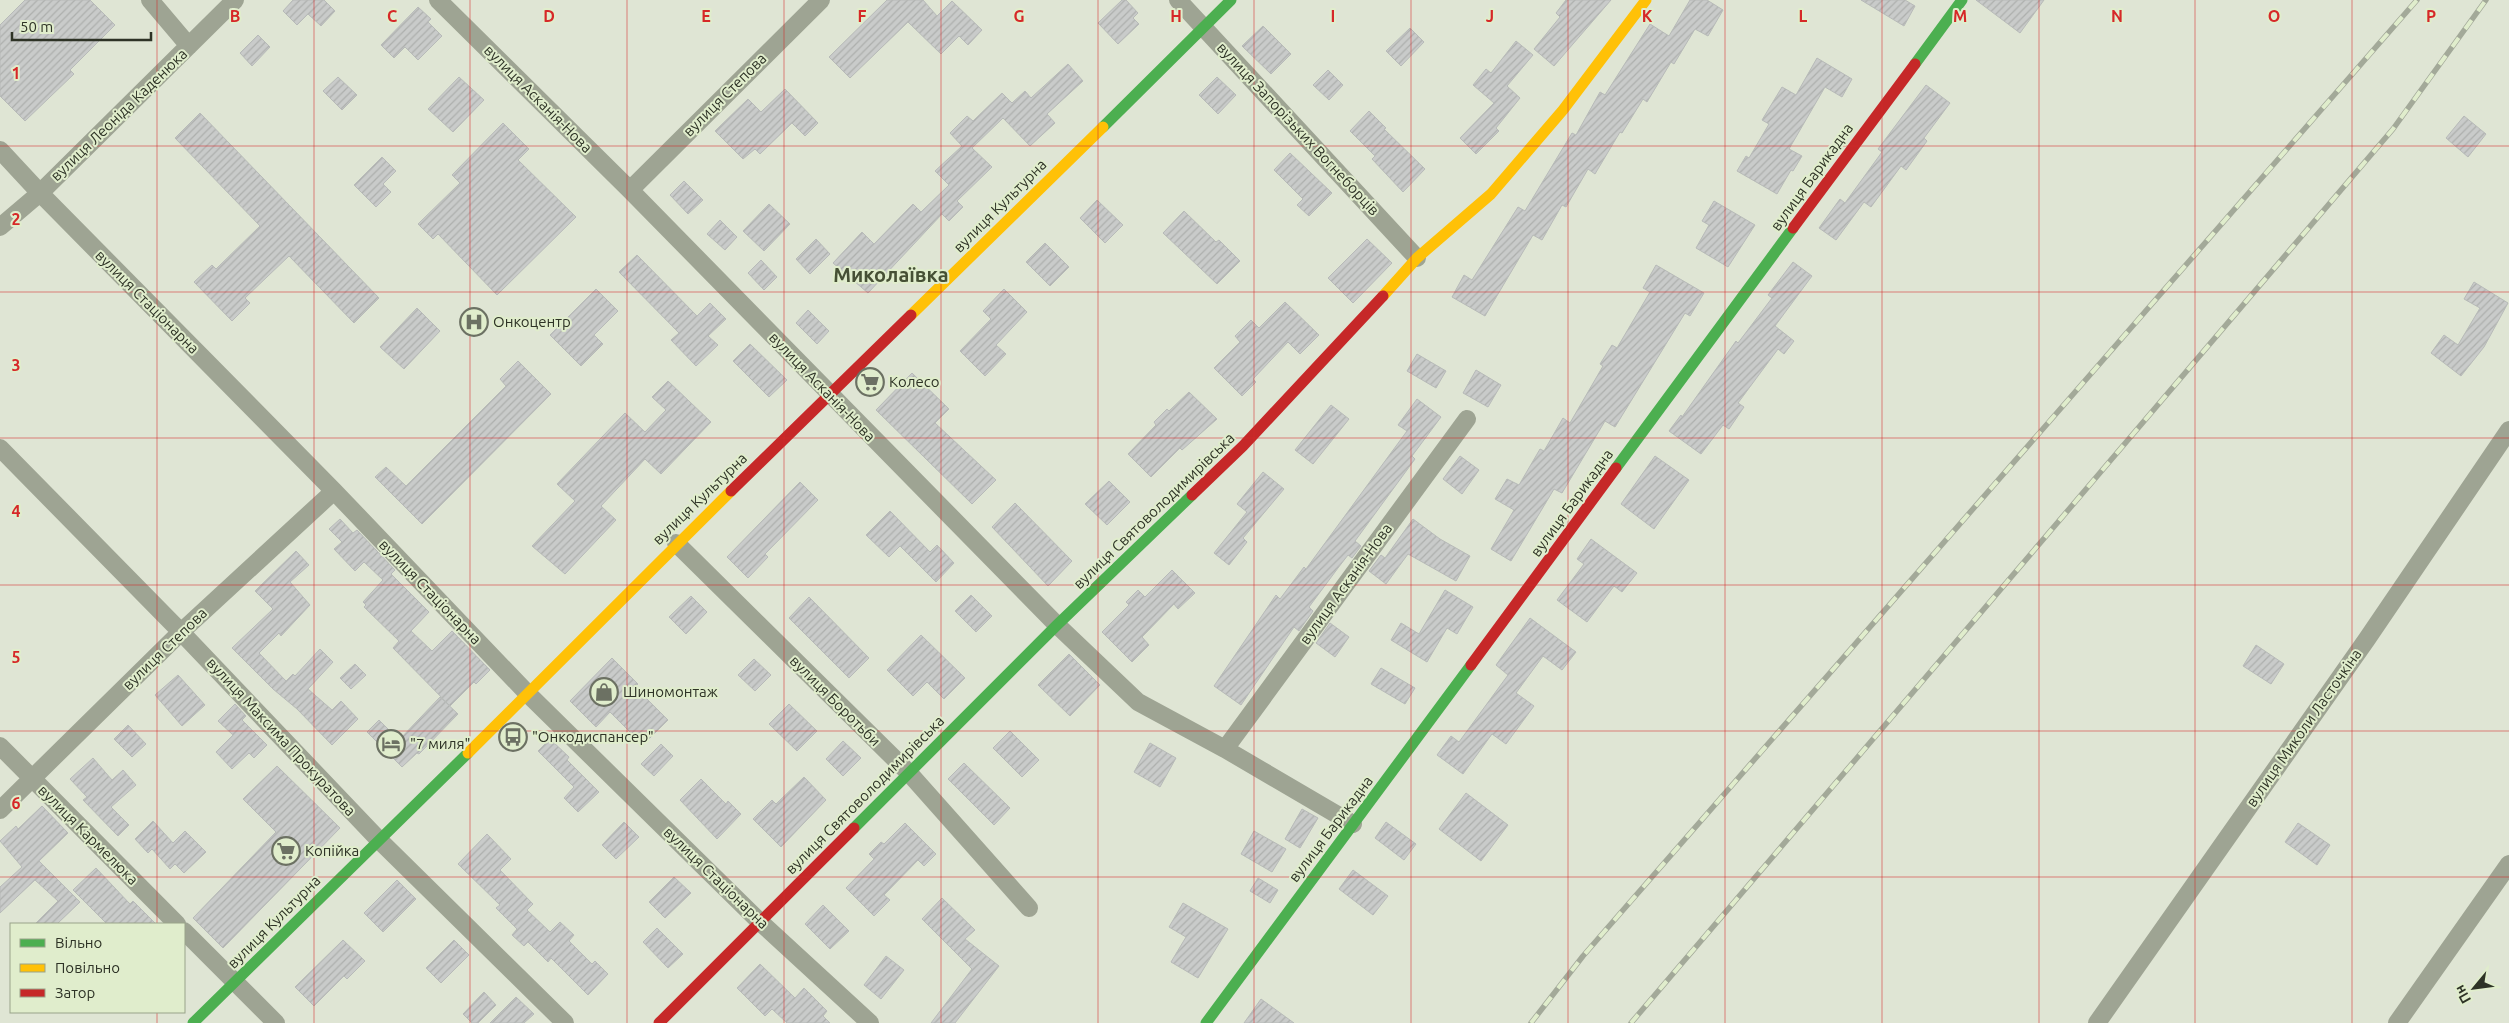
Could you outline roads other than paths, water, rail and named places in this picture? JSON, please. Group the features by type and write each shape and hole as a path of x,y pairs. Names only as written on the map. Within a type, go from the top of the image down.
{"street":[{"path":"150,0 189,46"},
{"name":"вулиця Леоніда Каденюка","path":"0,227 40,194 235,0"},
{"name":"вулиця Асканія-Нова","path":"438,0 630,190 1056,625 1138,702 1225,749 1353,824"},
{"name":"вулиця Запорізьких Вогнеборців","path":"1178,0 1418,258"},
{"name":"вулиця Культурна","path":"193,1023 378,839 528,694 676,543 830,395 1231,0"},
{"name":"вулиця Святоволодимирівська","path":"659,1023 1056,625 1243,446 1418,258 1491,194 1563,110 1646,0"},
{"name":"вулиця Барикадна","path":"1206,1023 1962,0"},
{"name":"вулиця Степова","path":"630,190 817,2"},
{"name":"вулиця Стаціонарна","path":"0,150 40,194 334,491 528,694 760,921 870,1023"},
{"name":"вулиця Асканія-Нова","path":"1225,749 1467,419"},
{"name":"вулиця Миколи Ласточкіна","path":"2097,1023 2367,639 2509,430"},
{"name":"вулиця Максима Прокуратова","path":"0,448 181,632 378,839 565,1023"},
{"name":"вулиця Степова","path":"0,810 181,632 334,491"},
{"name":"вулиця Боротьби","path":"676,543 909,773 1030,908"},
{"name":"вулиця Кармелюка","path":"0,746 176,923"},
{"path":"2397,1023 2509,864"},
{"path":"185,932 276,1023"}],"railway":[{"path":"1531,1023 1583,956 2417,0"},
{"path":"1631,1023 2393,129 2486,0"}],"place":[{"name":"Онкоцентр","path":"474,322"},
{"name":"Колесо","path":"870,382"},
{"name":"Шиномонтаж","path":"604,692"},
{"name":"\"Онкодиспансер\"","path":"513,737"},
{"name":"\"7 миля\"","path":"391,744"},
{"name":"Копійка","path":"286,851"}],"district":[{"name":"Миколаївка","path":"891,275"}]}
